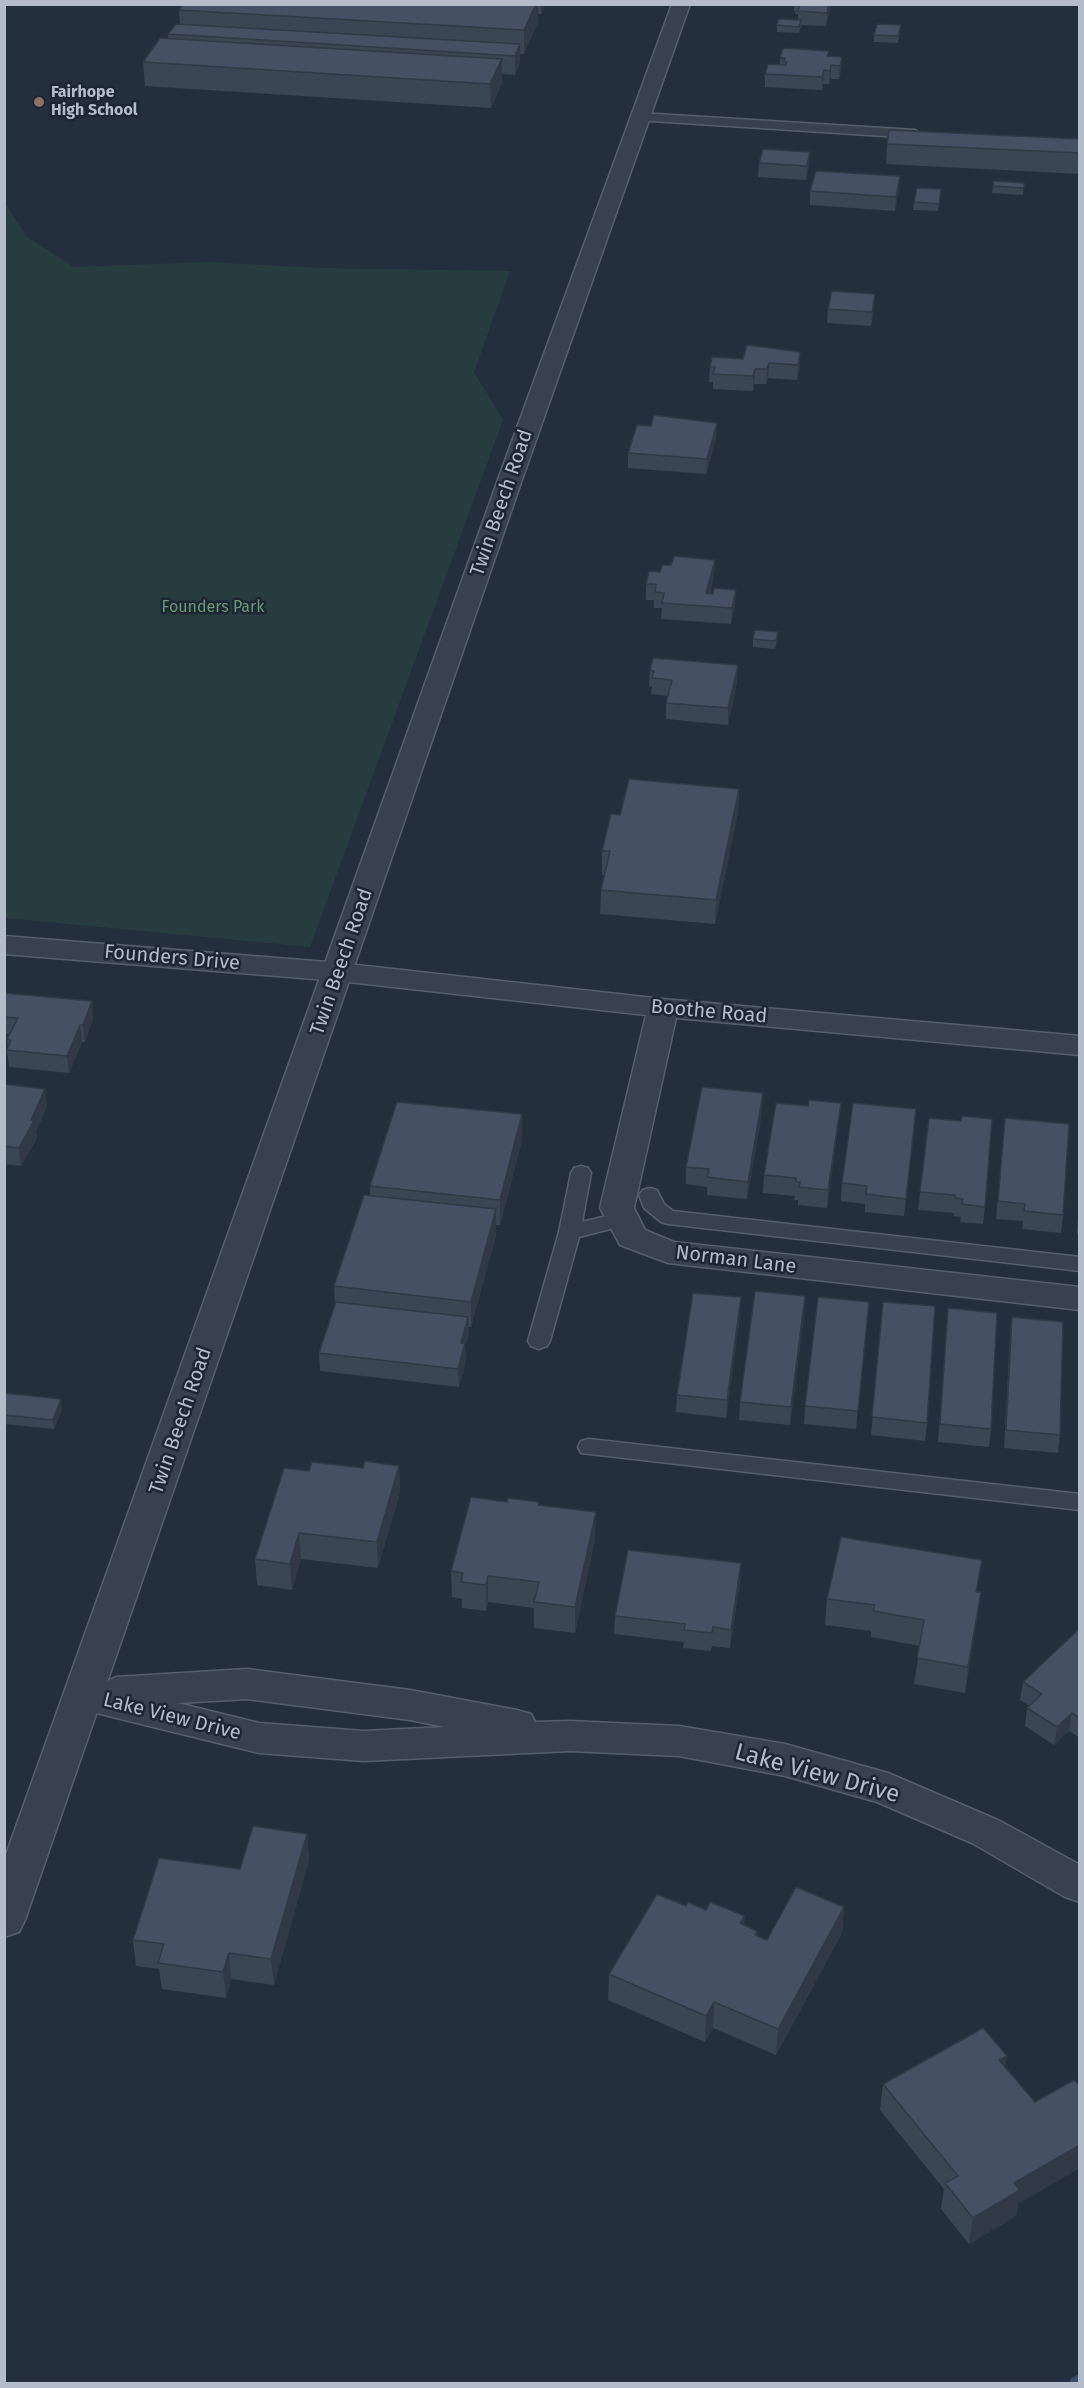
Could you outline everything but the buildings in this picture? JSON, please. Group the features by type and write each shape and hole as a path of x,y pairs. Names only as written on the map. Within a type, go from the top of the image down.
{"street":[{"name":"Twin Beech Road","path":"4,1920 339,972 512,474 681,4"},
{"name":"Founders Drive","path":"4,945 339,972"},
{"name":"Boothe Road","path":"339,972 663,1008 1080,1047"},
{"path":"623,1219 617,1208 663,1008"},
{"name":"Norman Lane","path":"623,1219 632,1237 668,1252 1080,1299"},
{"name":"Lake View Drive","path":"84,1695 247,1684 410,1705 570,1736"},
{"name":"Lake View Drive","path":"84,1695 259,1738 364,1746 570,1736 679,1741 785,1760 888,1789 986,1832 1080,1885"}],"lane":[{"path":"640,117 927,134"},
{"path":"539,1341 570,1232 580,1173"},
{"path":"650,1194 655,1208 668,1217 1080,1264"},
{"path":"570,1232 623,1219"},
{"path":"589,1447 1080,1502"}],"green space":[{"name":"Founders Park","path":"5,203 26,236 74,267 206,262 324,268 510,271 474,372 503,420 310,947 5,918"}],"place":[{"name":"Fairhope High School","path":"39,102"}]}
